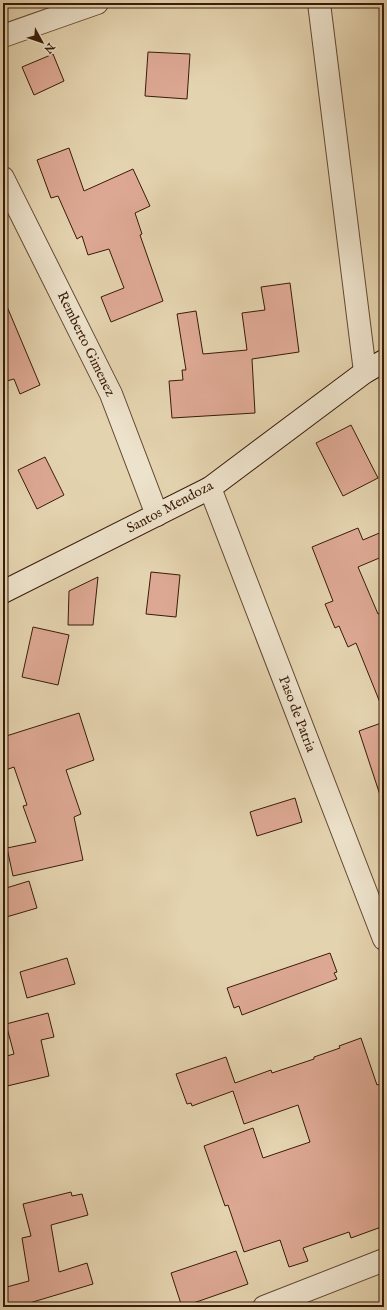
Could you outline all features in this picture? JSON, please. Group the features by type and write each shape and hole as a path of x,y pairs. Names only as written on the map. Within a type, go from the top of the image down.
{"street":[{"path":"3,36 97,3"},
{"path":"319,3 365,372"},
{"name":"Remberto Gimenez","path":"3,178 111,394 157,515"},
{"name":"Santos Mendoza","path":"3,592 210,488 365,372 384,360"},
{"name":"Paso de Patria","path":"210,488 384,939"},
{"path":"264,1307 384,1260"}],"building":[{"path":"148,52 190,54 187,99 145,96"},
{"path":"53,54 64,81 34,95 22,67"},
{"path":"69,148 84,191 133,169 150,206 135,213 142,234 140,235 163,301 111,322 101,297 124,288 109,249 88,255 82,236 77,239 58,196 51,198 37,160"},
{"path":"290,283 299,352 252,359 255,413 172,418 169,381 183,380 182,370 186,370 177,314 196,311 203,354 247,350 242,313 265,310 261,287"},
{"path":"3,297 40,385 20,394 14,379 3,382"},
{"path":"351,425 378,478 343,496 316,443"},
{"path":"45,457 64,495 37,509 18,470"},
{"path":"358,528 363,540 384,531 384,556 358,567 378,614 384,611 383,710 356,643 348,647 339,626 335,628 325,604 333,601 312,547"},
{"path":"151,572 180,575 176,617 146,614"},
{"path":"98,577 93,625 68,625 69,591"},
{"path":"33,627 69,635 58,685 22,677"},
{"path":"79,713 94,760 66,770 81,814 74,817 83,860 13,876 7,848 36,842 23,806 27,805 14,767 3,771 3,737"},
{"path":"384,722 384,794 380,795 359,731"},
{"path":"295,798 302,822 257,836 250,812"},
{"path":"29,881 37,908 3,918 3,889"},
{"path":"330,953 337,972 334,973 337,979 242,1015 239,1006 234,1008 227,988"},
{"path":"67,958 75,984 27,998 20,972"},
{"path":"48,1013 54,1037 41,1040 49,1076 3,1087 3,1057 14,1054 6,1024"},
{"path":"361,1038 377,1085 380,1084 384,1096 384,1226 351,1238 349,1232 303,1248 308,1261 289,1267 280,1240 244,1252 228,1205 225,1206 204,1146 253,1128 263,1158 310,1142 298,1105 244,1124 233,1091 192,1106 191,1103 187,1104 176,1074 226,1057 235,1083 271,1070 272,1073 314,1059 314,1057 340,1048 339,1046"},
{"path":"71,1192 72,1196 82,1194 88,1215 51,1225 59,1272 87,1263 93,1284 16,1307 5,1307 3,1288 29,1281 22,1238 31,1236 23,1204"},
{"path":"236,1251 248,1284 182,1307 171,1273"}]}
